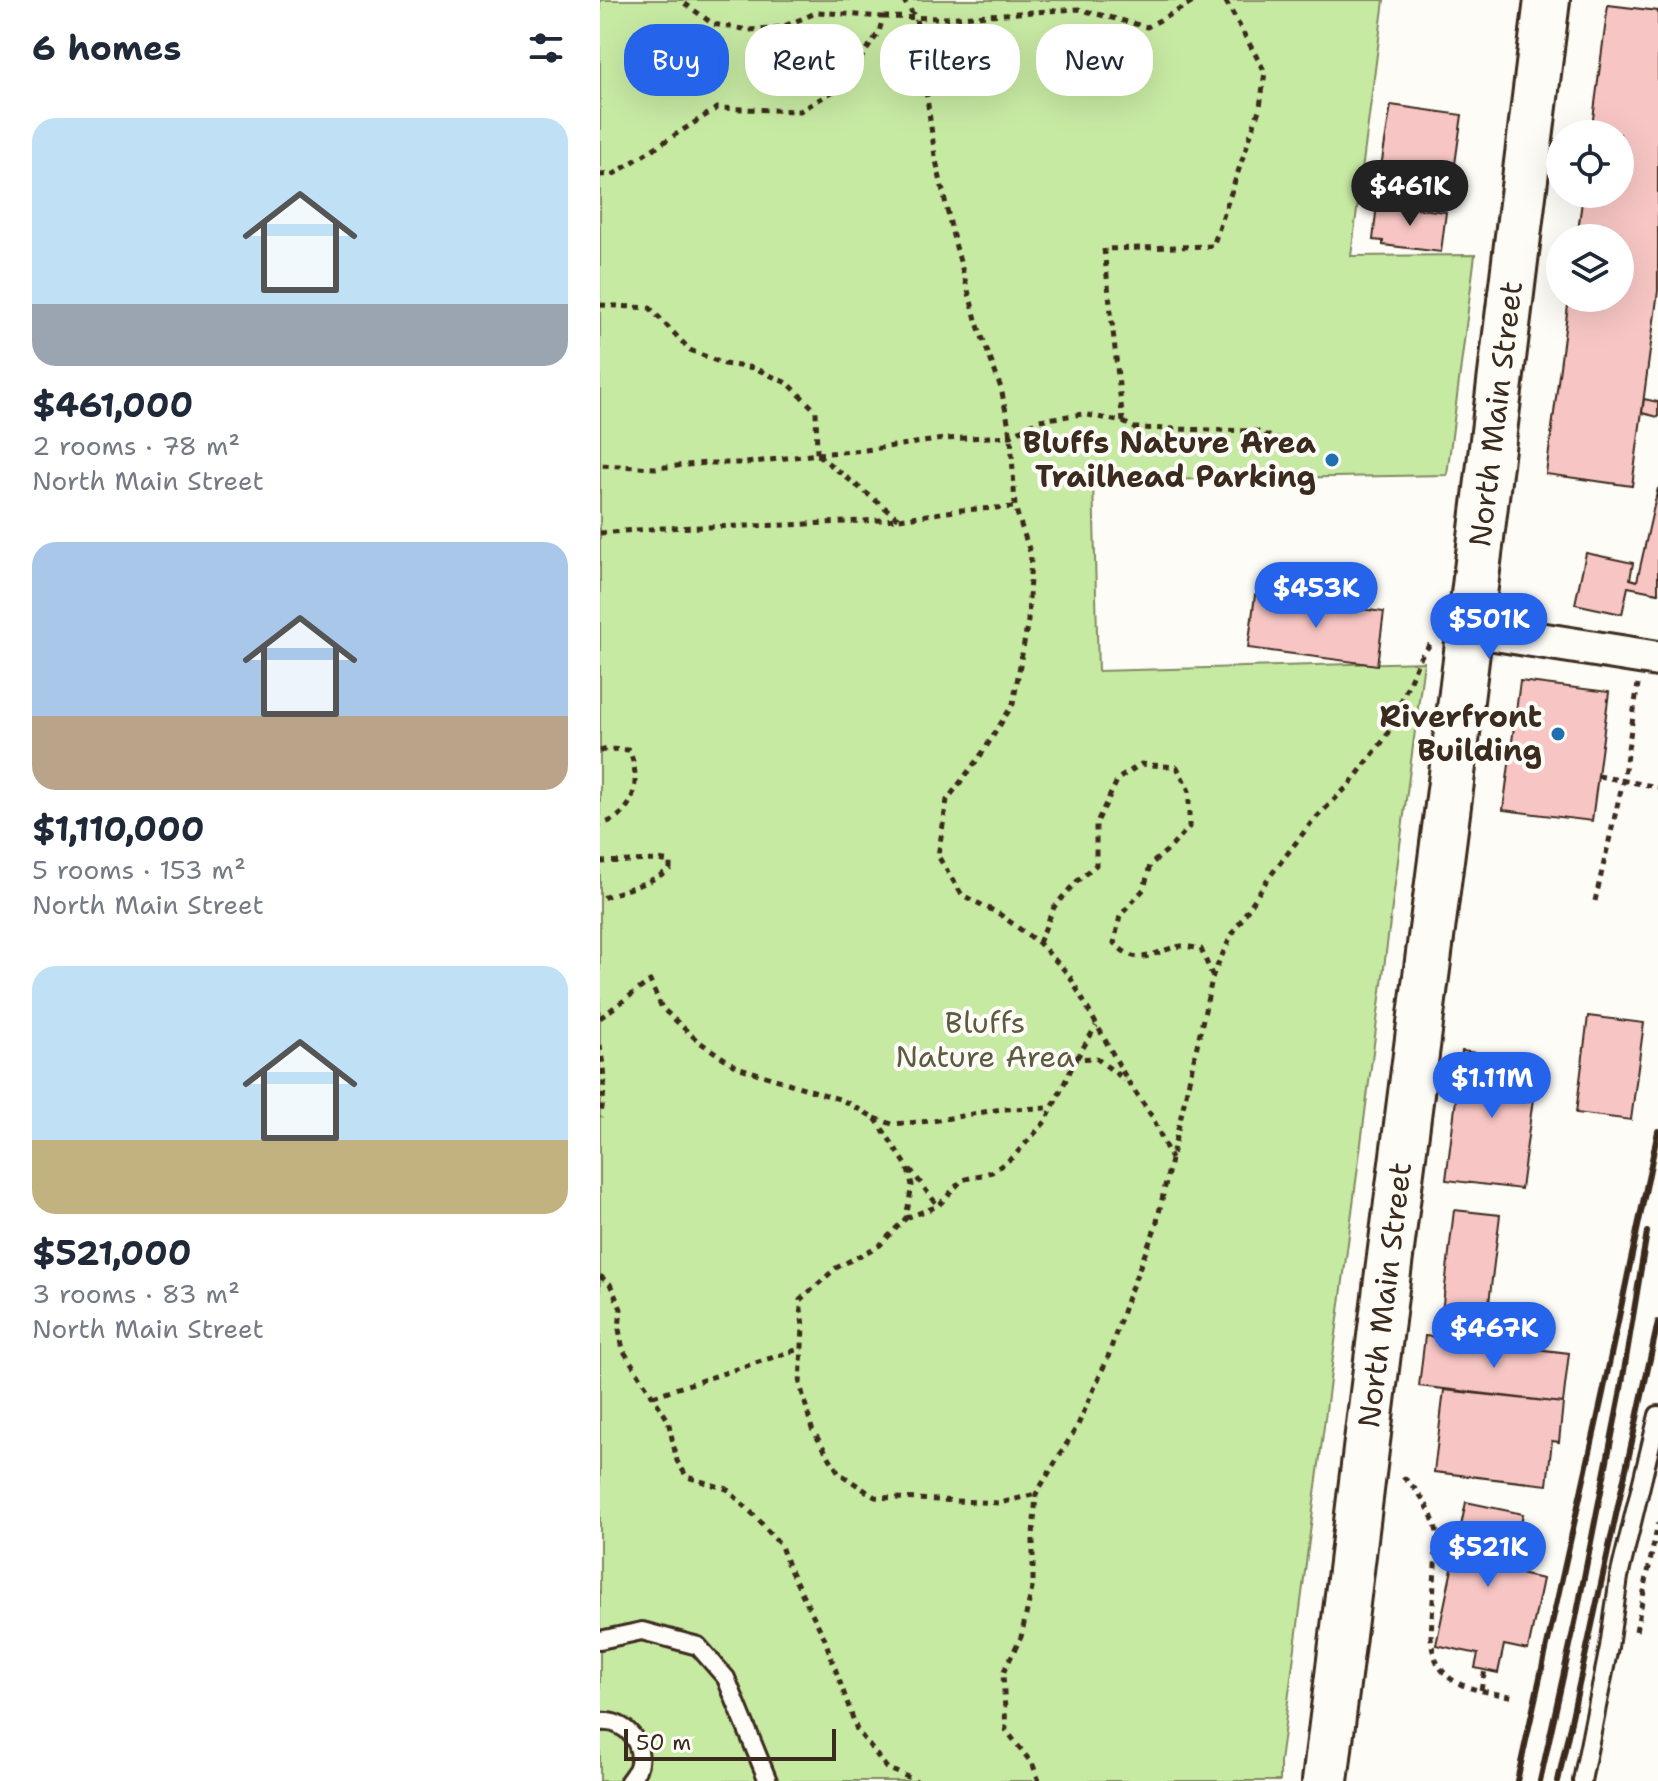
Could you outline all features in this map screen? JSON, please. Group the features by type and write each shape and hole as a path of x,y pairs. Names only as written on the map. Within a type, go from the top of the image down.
{"main road":[{"name":"North Main Street","path":"1325,1781 1547,0"}],"street":[{"path":"1470,629 1649,665"}],"lane":[{"path":"1582,1781 1609,1647 1619,1577 1658,1415"},
{"path":"600,1640 642,1631 698,1646 726,1678 768,1781"},
{"path":"600,1722 619,1724 630,1732 640,1757 634,1777"}],"path":[{"path":"680,0 713,24 749,30 782,27 818,12 944,18 1078,9 1147,27 1197,0"},
{"path":"903,0 916,18 935,156 977,323 1001,388 1011,436 1015,507 1031,555 1028,621 1013,704 983,752 947,800 938,856 962,895 998,913 1039,943 1069,975 1129,1083 1153,1118 1171,1160"},
{"path":"1123,422 1104,249 1213,246 1260,107 1265,72 1225,0"},
{"path":"600,175 614,174 717,108 800,111 842,86 879,32 883,17"},
{"path":"600,305 650,308 690,350 724,364 754,368 789,384 816,411 817,454"},
{"path":"600,465 656,468 746,463 944,439 1011,436 1039,420 1083,414 1123,422 1135,428 1256,431 1277,439 1286,449"},
{"path":"817,454 899,519"},
{"path":"600,533 899,519 961,510 1015,507"},
{"path":"1039,1781 1033,1765 1006,1730 1003,1673 1021,1637 1033,1584 1036,1494 1078,1425 1108,1357 1156,1226 1213,975 1231,936 1267,880 1311,823 1350,784 1386,737 1419,659 1443,627 1470,629"},
{"path":"1595,901 1649,665"},
{"path":"600,751 629,750 636,774 634,792 625,810 616,820 600,824"},
{"path":"1039,943 1054,907 1096,865 1096,824 1118,779 1141,764 1177,767 1189,791 1189,827 1150,865 1144,889 1120,916 1114,943 1126,955 1141,958 1183,946 1201,949 1213,975"},
{"path":"1598,776 1658,787"},
{"path":"600,862 658,860 670,862 670,869 658,877 600,899"},
{"path":"600,1018 650,981 662,1008 698,1041 737,1067 842,1100 892,1124 933,1121 1001,1109 1052,1108"},
{"path":"1036,1494 1000,1503 875,1497 839,1473 812,1429 800,1384 803,1327 800,1300 836,1268 880,1245 906,1218 938,1206 962,1180 992,1172 1013,1157 1046,1121 1096,1026"},
{"path":"600,1045 604,1100 600,1117"},
{"path":"1076,1059 1096,1058 1129,1083"},
{"path":"875,1118 907,1166 912,1185 906,1218"},
{"path":"899,1154 938,1206"},
{"path":"600,1276 610,1284 621,1309 619,1329 623,1350 668,1420 677,1461 687,1477 727,1489 781,1546 824,1637 857,1730 887,1768 917,1781"},
{"path":"653,1396 802,1348"},
{"path":"1403,1477 1418,1491 1437,1532 1431,1649 1446,1676 1461,1686 1515,1697"},
{"path":"1481,1690 1485,1670"}],"green space":[{"name":"Bluffs Nature Area","path":"600,0 1384,0 1351,256 1475,255 1447,475 1093,481 1098,671 1424,662 1280,1762 1280,1781 600,1781"}],"building":[{"path":"1608,5 1658,11 1658,291 1632,486 1546,474 1567,312 1634,312 1634,224 1579,224 1581,208 1634,208 1634,120 1593,120"},
{"path":"1391,105 1462,115 1453,178 1381,167"},
{"path":"1377,204 1446,212 1441,252 1383,245 1383,241 1373,240"},
{"path":"1644,399 1658,402 1658,417 1642,413"},
{"path":"1658,488 1658,593 1628,587 1622,614 1575,604 1586,553 1633,563 1630,579 1637,581"},
{"path":"1255,595 1384,612 1377,665 1248,648"},
{"name":"Riverfront Building","path":"1520,681 1609,692 1592,821 1503,810"},
{"path":"1588,1016 1644,1023 1631,1120 1576,1113"},
{"path":"1462,1051 1538,1061 1521,1189 1446,1180"},
{"path":"1454,1210 1500,1215 1484,1343 1439,1338"},
{"path":"1425,1336 1569,1353 1563,1403 1419,1386"},
{"path":"1444,1390 1563,1403 1559,1442 1552,1441 1547,1485 1434,1472"},
{"path":"1466,1502 1523,1514 1511,1572 1543,1579 1528,1650 1504,1645 1498,1673 1475,1668 1478,1654 1436,1645"}],"railway":[{"path":"1517,1781 1658,1131"},
{"path":"1540,1781 1620,1395 1647,1232"},
{"path":"1558,1781 1658,1322"}],"place":[{"name":"Bluffs Nature Area Trailhead Parking","path":"1332,460"},
{"name":"Riverfront Building","path":"1558,734"}]}
